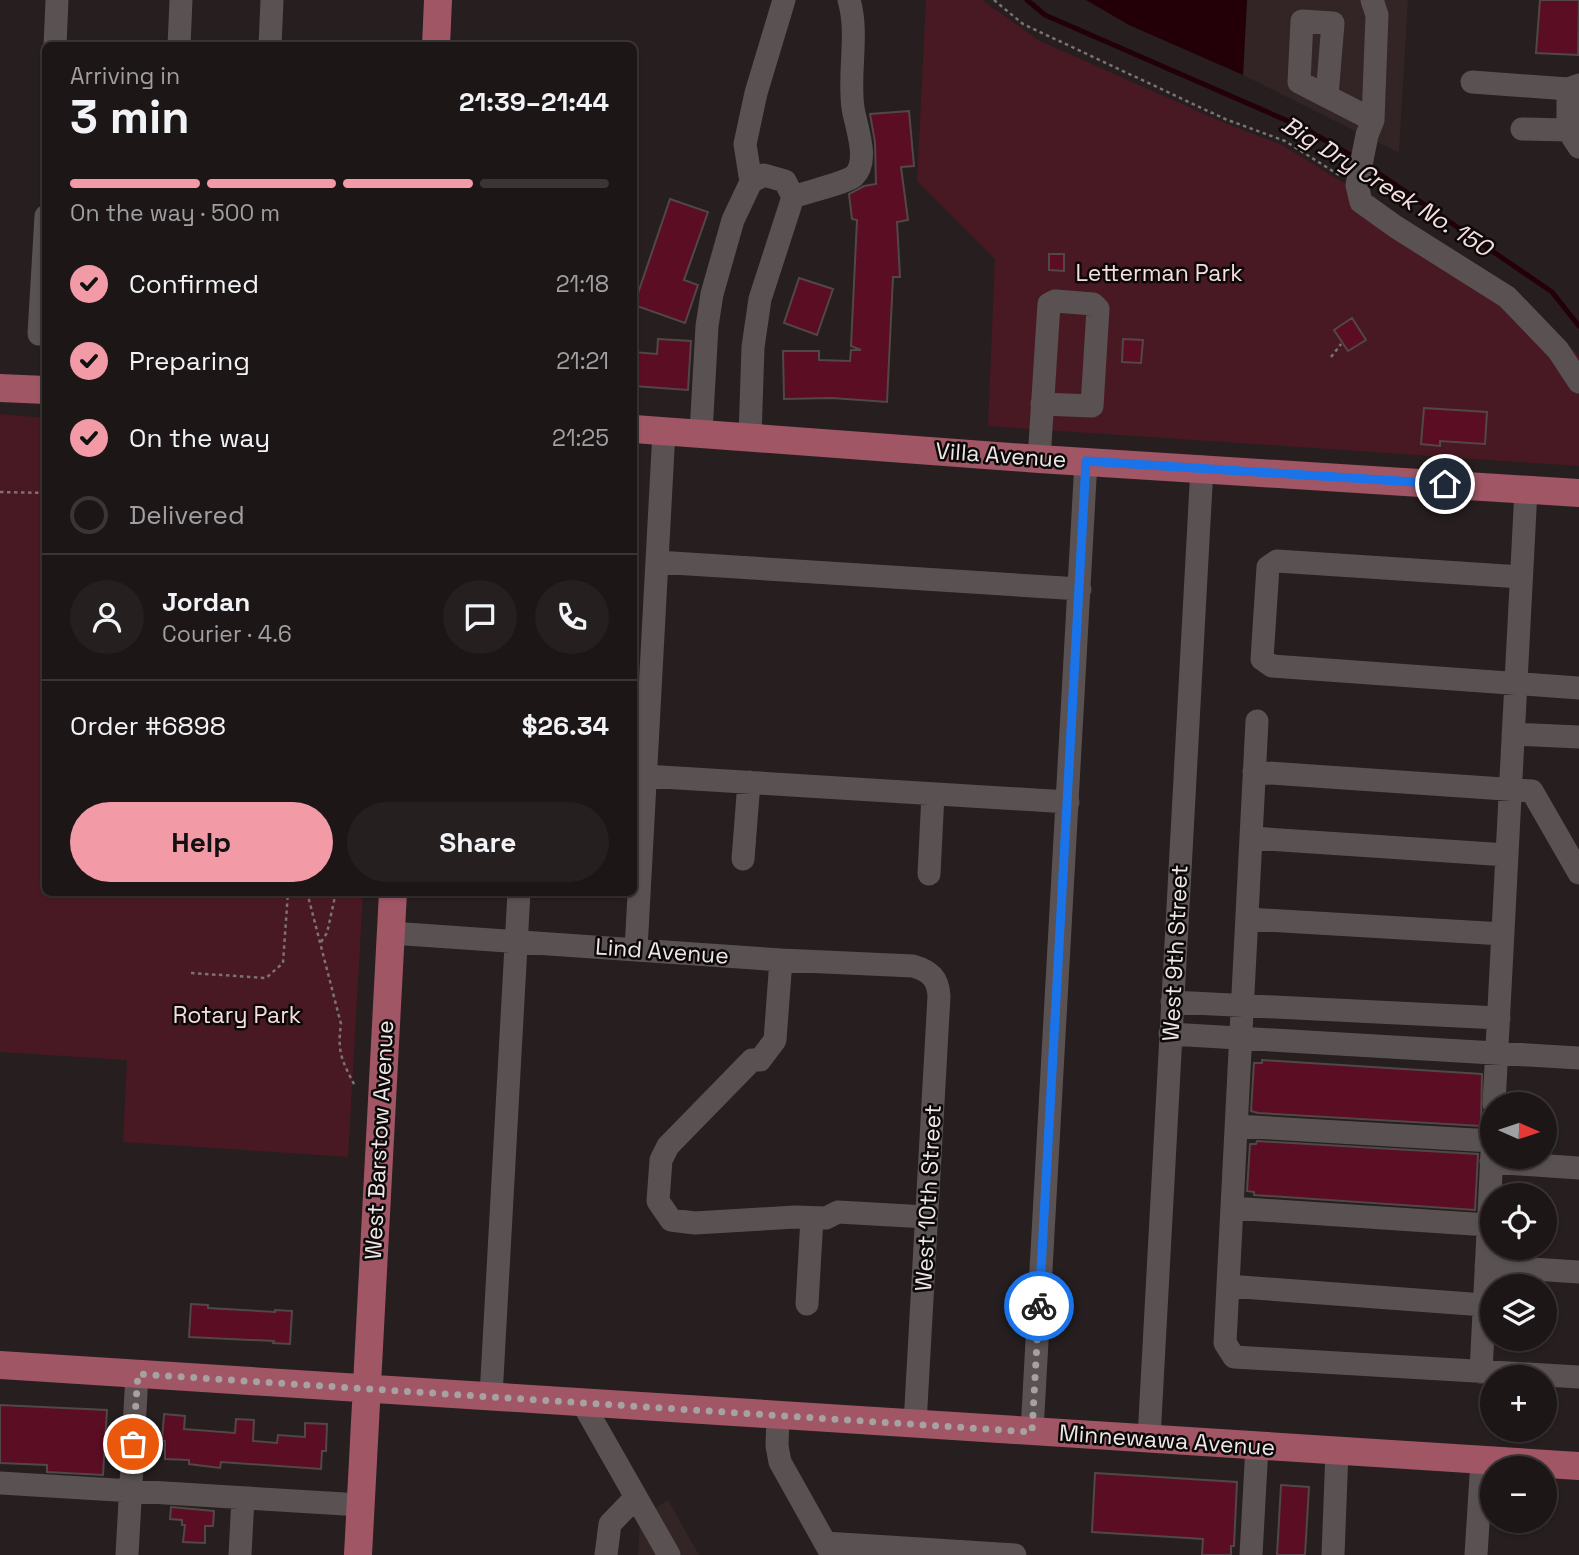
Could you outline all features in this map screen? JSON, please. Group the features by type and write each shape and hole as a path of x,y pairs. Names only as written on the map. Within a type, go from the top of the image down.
{"main road":[{"path":"436,42 438,0"},
{"path":"0,388 42,390"},
{"name":"Villa Avenue","path":"637,429 1039,459 1202,467 1579,493"},
{"name":"West Barstow Avenue","path":"358,1555 393,896"},
{"name":"Minnewawa Avenue","path":"0,1365 1480,1460"},
{"name":"Minnewawa Avenue","path":"1557,1465 1579,1466"}],"street":[{"path":"55,42 57,0"},
{"path":"178,42 181,0"},
{"path":"270,42 272,0"},
{"path":"701,433 707,326 712,294 733,220 751,182 745,144 784,0"},
{"path":"793,197 845,182 860,168 861,155 850,80 853,21 849,0"},
{"path":"1372,0 1377,15 1373,120 1358,180 1361,202 1507,297 1558,350 1579,382"},
{"path":"1327,96 1333,23 1302,21 1299,82 1373,120"},
{"path":"1472,82 1574,87 1574,138 1521,129"},
{"path":"750,437 753,347 760,299 793,197 785,181 765,175 751,182"},
{"path":"42,283 39,334 42,334"},
{"path":"1039,459 1042,404 1049,304 1055,301 1094,304 1098,309 1092,406 1042,404"},
{"path":"636,950 664,431"},
{"path":"1032,1432 1086,461"},
{"name":"West 9th Street","path":"1149,1438 1202,467"},
{"path":"1495,1092 1526,489"},
{"path":"1521,577 1277,561 1268,567 1262,659 1272,666 1579,688"},
{"path":"657,562 1080,589"},
{"path":"1257,721 1225,1343 1234,1357 1480,1372"},
{"path":"1513,734 1579,737"},
{"path":"1254,772 1532,791 1579,873"},
{"path":"645,776 1068,802"},
{"path":"743,859 749,782"},
{"path":"929,874 933,794"},
{"path":"1251,838 1507,855"},
{"path":"491,1396 519,896"},
{"path":"1247,919 1503,934"},
{"name":"Lind Avenue","path":"391,933 913,966 932,974"},
{"path":"774,959 762,1037 751,1051 752,1060 668,1146 661,1160 658,1201 671,1220 695,1223 819,1218 835,1225 926,1223"},
{"name":"West 10th Street","path":"915,1424 940,996 938,984 932,974"},
{"path":"1172,1002 1499,1018"},
{"path":"1170,1034 1579,1058"},
{"path":"1237,1126 1480,1151"},
{"path":"1558,1164 1579,1168"},
{"path":"1232,1208 1480,1224"},
{"path":"807,1304 819,1218"},
{"path":"1486,1260 1486,1274"},
{"path":"1486,1266 1579,1272"},
{"path":"1228,1286 1480,1305"},
{"path":"127,1555 138,1374"},
{"path":"1557,1376 1579,1377"},
{"path":"582,1402 668,1554"},
{"path":"778,1415 777,1446 780,1462 828,1549 1015,1555"},
{"path":"1251,1555 1257,1446"},
{"path":"1333,1555 1338,1451"},
{"path":"0,1483 361,1505"},
{"path":"1476,1555 1480,1492"},
{"path":"606,1552 610,1524 636,1497"},
{"path":"240,1555 243,1498"}],"path":[{"path":"994,0 1023,24 1225,119 1285,141 1358,180"},
{"path":"1331,357 1341,344"},
{"path":"0,492 42,493"},
{"path":"191,973 266,978 283,963 288,896"},
{"path":"308,896 341,1024 338,1044 341,1059 355,1086"},
{"path":"321,942 327,933 335,896"}],"shaded area":[{"path":"1086,0 1247,0 1243,75 1129,25"},
{"path":"1247,0 1408,0 1399,153 1243,75"},
{"path":"668,1500 699,1555 638,1555 640,1518"}],"green space":[{"name":"Letterman Park","path":"926,0 982,0 1038,40 1222,122 1282,145 1393,213 1526,301 1579,356 1579,466 988,426 995,259 917,181"},
{"name":"Rotary Park","path":"0,414 42,418 42,896 363,896 348,1157 123,1142 127,1060 0,1052"}],"building":[{"path":"1540,0 1579,0 1578,55 1536,53"},
{"path":"909,111 914,166 901,167 908,220 897,222 900,277 893,277 887,402 832,398 784,399 783,351 819,351 819,360 850,361 851,350 861,350 851,346 857,220 852,219 849,194 864,186 876,184 875,142 870,114"},
{"path":"670,199 708,212 684,280 698,285 685,323 637,306 637,296"},
{"path":"1049,254 1064,254 1064,271 1049,270"},
{"path":"799,278 833,289 817,335 784,323"},
{"path":"1352,318 1366,340 1348,351 1334,330"},
{"path":"658,339 691,341 688,390 637,386 637,352 657,354"},
{"path":"1123,339 1143,340 1141,363 1122,362"},
{"path":"1424,408 1487,412 1485,444 1440,441 1440,446 1421,444"},
{"path":"1262,1060 1482,1074 1480,1126 1251,1111 1254,1063 1262,1063"},
{"path":"1257,1141 1478,1154 1475,1210 1254,1195 1254,1192 1247,1191 1250,1144 1256,1144"},
{"path":"191,1304 208,1305 208,1308 292,1311 290,1344 189,1337"},
{"path":"0,1405 107,1410 103,1475 47,1472 47,1465 0,1463"},
{"path":"164,1414 185,1416 184,1429 235,1433 236,1419 254,1420 253,1441 277,1443 278,1435 305,1437 305,1423 327,1424 326,1451 322,1451 321,1469 221,1462 220,1468 189,1464 189,1460 165,1459 165,1441 162,1441"},
{"path":"1095,1473 1237,1482 1234,1546 1231,1546 1231,1555 1202,1555 1203,1539 1092,1532"},
{"path":"1281,1485 1309,1487 1305,1555 1277,1555"},
{"path":"171,1507 214,1511 213,1526 205,1526 205,1543 183,1542 185,1525 182,1525 182,1520 170,1519"}],"waterway":[{"name":"Big Dry Creek No. 150","path":"1027,0 1045,15 1304,128 1357,159"},
{"name":"Big Dry Creek No. 150","path":"1368,166 1552,292 1579,326"}],"way so far":[{"path":"133,1444 138,1374 1032,1432 1039,1306"}],"route":[{"path":"1039,1306 1086,461 1445,484"}]}
